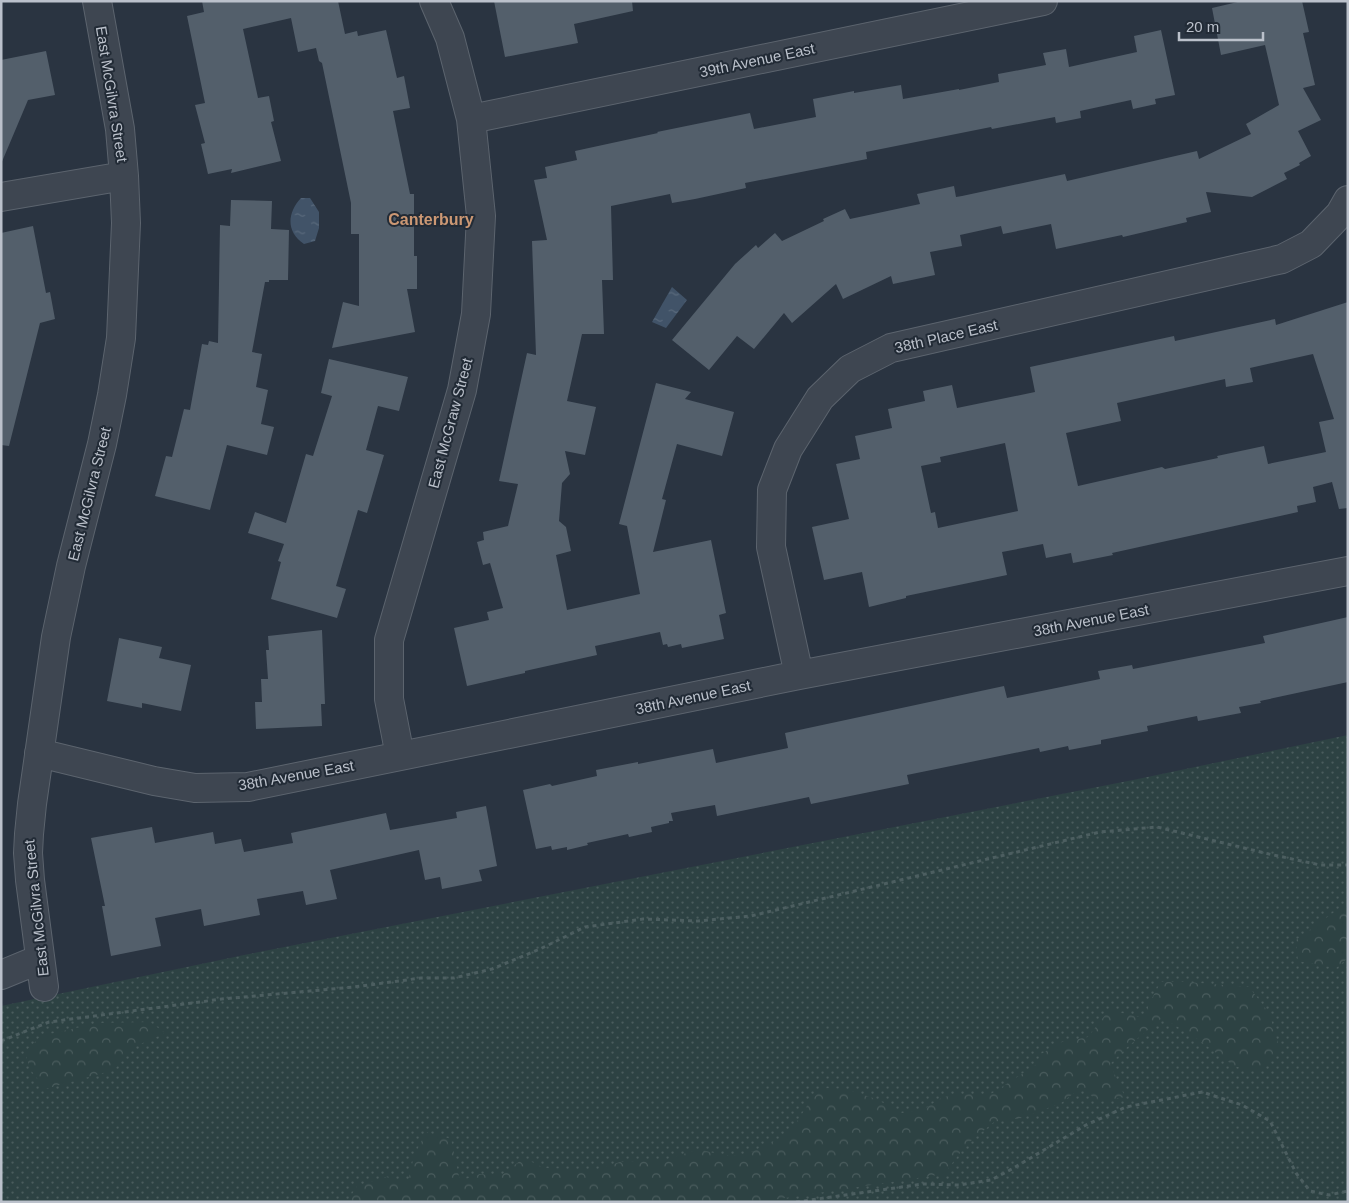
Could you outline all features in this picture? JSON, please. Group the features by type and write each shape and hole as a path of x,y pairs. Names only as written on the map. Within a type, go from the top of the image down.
{"street":[{"name":"East McGilvra Street","path":"44,987 28,853 32,804 56,637 71,566 102,444 121,338 126,223 124,176 120,129 97,1"},
{"name":"East McGraw Street","path":"400,756 389,699 389,640 462,390 476,314 481,216 471,119 450,38 434,1"},
{"name":"39th Avenue East","path":"471,119 1043,1"},
{"path":"1,197 124,176"},
{"name":"38th Place East","path":"798,675 771,547 772,490 788,449 820,398 850,369 891,348 1282,259 1311,244 1340,214 1348,200"},
{"name":"38th Avenue East","path":"39,753 154,781 194,788 248,787 798,675 1348,571"},
{"path":"1,975 40,959"}],"path":[{"path":"1,1041 49,1022 222,999 354,987 421,978 454,978 492,969 540,949 585,927 644,919 698,921 751,916 1100,832 1157,827 1320,865 1348,865"},
{"path":"796,1202 923,1184 959,1185 991,1180 1086,1125 1126,1107 1202,1092 1242,1105 1270,1121 1296,1173 1310,1190 1329,1195 1348,1191"}],"green space":[{"path":"1348,735 1348,1202 1,1202 1,1006 244,955 1133,780"},
{"path":"1348,902 1348,958 1336,968 1298,961 1296,940"},
{"path":"1161,982 1249,987 1269,1013 1280,1050 1257,1072 1234,1066 1192,1035 1162,1018 1110,1064 1125,1097 1098,1102 1082,1087 1061,1103 1022,1118 994,1122 966,1145 944,1174 758,1202 347,1202 357,1186 386,1177 408,1182 414,1156 426,1132 451,1139 460,1181 480,1174 500,1176 524,1158 544,1168 595,1170 620,1162 668,1159 699,1149 721,1155 743,1156 789,1134 807,1106 822,1088 846,1089 876,1099 902,1113 924,1109 943,1097 970,1094 988,1096 1040,1062 1041,1054 1062,1042 1088,1037 1109,1010 1143,1018"},
{"path":"150,1022 165,1033 134,1047 114,1070 45,1089 30,1069 25,1052 41,1036 98,1023"}],"water":[{"path":"301,198 310,198 319,212 319,228 315,241 304,244 294,234 290,222 293,210"},
{"path":"672,287 687,300 666,328 652,322"}],"building":[{"path":"202,1 338,1 345,34 357,31 358,36 386,30 397,78 404,76 410,108 393,111 410,194 414,194 414,256 417,256 417,289 407,289 415,332 332,348 343,302 359,306 359,234 351,234 351,203 322,63 319,61 316,48 298,52 291,18 243,29 258,98 269,96 274,121 271,122 281,161 231,173 232,169 208,174 201,144 205,143 195,105 205,103 187,16 204,12"},
{"path":"494,1 632,1 633,11 574,24 578,43 505,57"},
{"path":"1242,1 1302,1 1309,32 1303,33 1315,85 1303,88 1321,120 1298,131 1311,156 1299,163 1300,165 1284,173 1287,179 1252,197 1206,192 1211,212 1186,218 1187,222 1123,237 1122,235 1056,249 1051,224 1003,234 1001,226 960,235 962,246 930,252 935,275 893,284 891,276 843,299 836,284 792,323 784,313 754,349 737,336 709,370 672,340 735,264 756,245 758,248 775,233 782,241 845,209 850,219 920,204 917,194 954,186 956,197 1065,174 1067,181 1197,151 1199,159 1251,134 1246,124 1279,105 1265,45 1221,55 1212,8"},
{"path":"1161,30 1175,95 1155,99 1156,104 1133,109 1131,100 1080,111 1081,118 1056,123 1055,117 992,129 991,127 866,152 867,159 745,183 746,188 695,199 672,203 670,194 611,206 613,280 602,280 604,334 582,334 567,401 596,407 585,455 565,451 570,474 562,483 559,521 566,527 571,551 556,555 567,610 640,594 627,526 619,524 656,383 691,392 685,399 734,412 722,456 677,444 662,499 666,500 653,552 711,540 726,613 719,615 724,639 682,648 681,644 668,647 667,644 663,645 660,632 595,646 597,655 467,686 454,628 489,620 487,612 503,608 490,563 483,565 477,542 484,540 483,532 508,526 518,484 499,481 527,353 536,355 532,241 547,240 534,180 547,178 545,167 577,160 575,151 750,113 754,129 816,117 813,99 854,91 854,93 901,85 903,99 999,82 998,74 1046,65 1043,53 1066,49 1069,67 1137,52 1134,36"},
{"path":"46,51 55,95 28,100 1,164 1,60"},
{"path":"231,200 272,201 271,229 289,230 288,280 269,280 269,282 265,282 252,352 262,354 256,387 268,390 261,424 274,427 267,455 227,445 210,510 155,496 166,456 172,457 184,409 190,410 202,344 208,345 209,341 218,343 220,225 230,226"},
{"path":"33,226 46,293 50,292 55,319 40,323 9,446 1,445 1,233"},
{"path":"1348,302 1348,508 1339,509 1332,482 1313,487 1316,502 1297,506 1298,512 1073,563 1071,553 1046,558 1043,544 1002,552 1007,575 906,596 906,598 869,607 862,572 824,580 812,527 849,519 836,464 860,459 855,436 892,428 888,409 925,401 923,391 952,385 957,408 1035,392 1030,367 1174,336 1175,341 1275,319 1276,325","holes":["1313,354 1334,419 1319,422 1326,452 1268,464 1264,446 1217,456 1218,458 1165,469 1162,467 1078,486 1066,433 1121,421 1117,403 1225,379 1226,387 1253,382 1250,368","1005,443 1018,511 938,528 935,512 931,513 921,466 941,462 940,457"]},
{"path":"329,359 408,377 399,411 378,406 366,450 384,455 367,513 358,510 336,586 346,589 337,618 271,599 281,562 278,561 284,544 248,533 255,512 286,523 306,454 313,456 332,396 321,393"},
{"path":"1348,617 1348,682 1239,707 1241,713 1198,721 1197,716 1147,726 1148,731 1101,740 1101,744 1069,750 1068,746 1040,752 1039,748 907,775 909,784 811,804 809,797 717,816 715,805 671,813 673,821 651,827 652,832 629,837 628,834 587,843 588,845 567,850 567,847 552,850 551,846 536,849 523,790 597,776 596,770 638,762 638,764 713,749 716,763 788,748 785,733 1004,686 1007,698 1100,679 1098,671 1132,665 1133,669 1265,643 1263,636"},
{"path":"322,630 325,704 321,704 322,726 256,729 255,702 262,702 261,679 268,679 266,650 269,650 268,636"},
{"path":"119,638 162,647 159,658 191,665 181,711 142,703 142,708 107,701"},
{"path":"486,806 497,866 479,870 482,881 442,889 440,877 425,880 419,850 330,870 337,899 306,905 303,891 257,899 260,915 204,926 201,909 155,918 161,946 111,956 102,906 105,906 91,838 152,827 155,843 213,832 215,844 241,839 244,852 293,843 291,833 386,813 390,830 457,818 456,812"}],"district":[{"name":"Canterbury","path":"431,219"}]}
